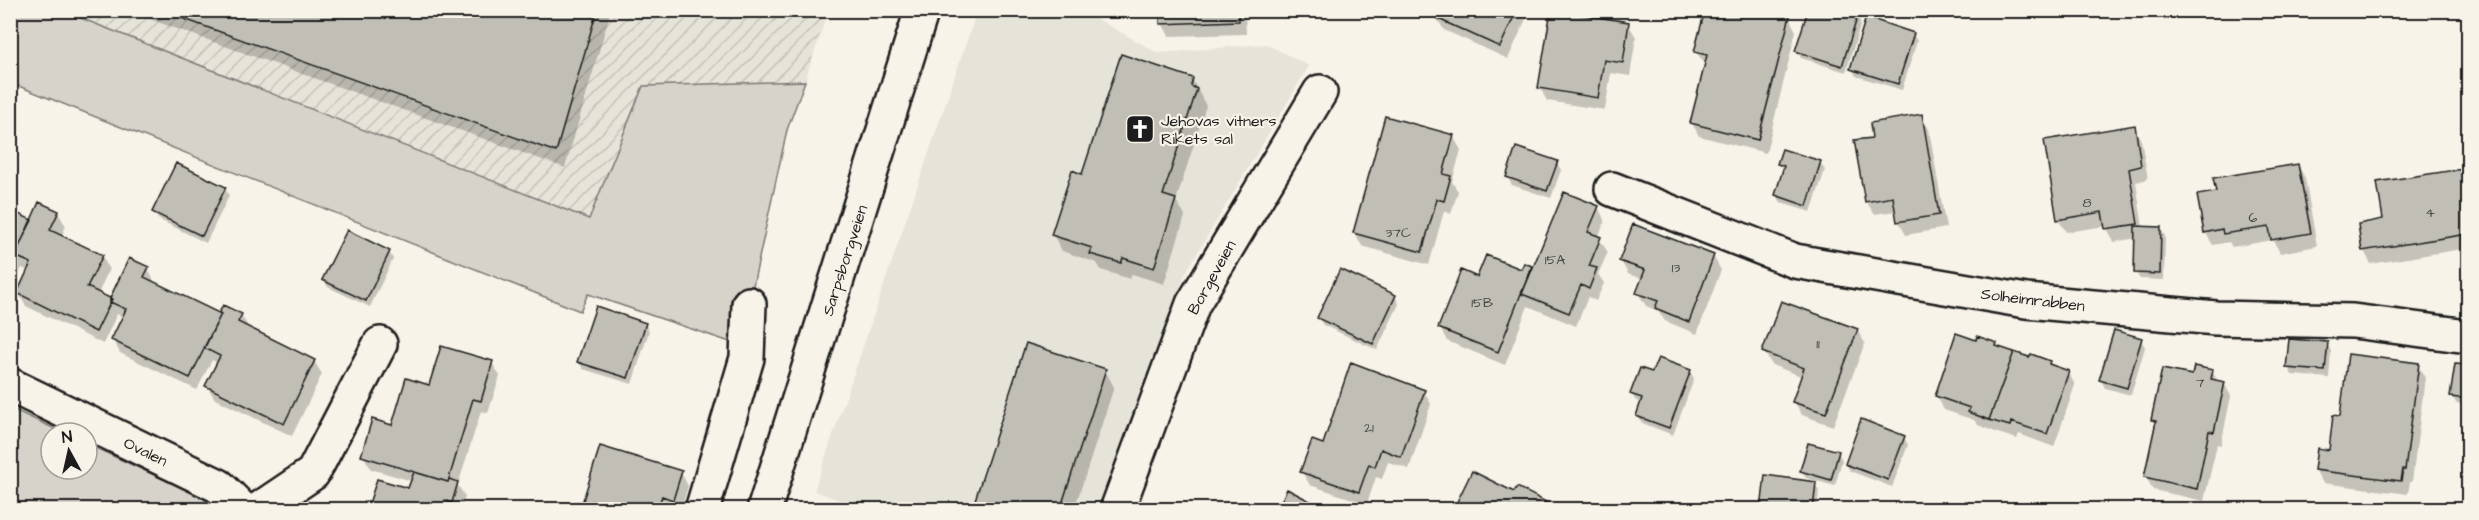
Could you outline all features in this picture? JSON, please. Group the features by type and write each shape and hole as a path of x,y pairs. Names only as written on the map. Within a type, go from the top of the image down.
{"main road":[{"name":"Sarpsborgveien","path":"764,510 922,10"},
{"name":"Borgeveien","path":"1117,510 1193,304 1320,92"},
{"name":"Solheimrabben","path":"1612,189 1796,261 2003,297 2216,318 2353,321 2469,336"},
{"path":"702,510 747,358 749,304"},
{"path":"258,510 313,473 380,344"},
{"name":"Ovalen","path":"10,385 219,486 243,510"}],"shaded area":[{"path":"10,11 63,11 589,219 643,86 805,81 787,130 749,304 733,343 588,294 580,311 11,83"},
{"path":"63,11 828,11 805,81 643,86 589,219"},
{"path":"977,11 1083,11 1158,53 1266,44 1309,66 1185,274 1102,509 864,509 814,491"},
{"path":"10,408 39,421 39,481 99,481 99,450 204,498 210,509 11,509"}],"building":[{"path":"159,10 597,10 556,152"},
{"path":"1160,10 1239,10 1239,21 1160,24"},
{"path":"1437,10 1517,10 1500,47 1434,17"},
{"path":"1551,10 1629,22 1623,63 1604,60 1598,98 1538,88"},
{"path":"1705,10 1767,10 1790,16 1758,140 1690,123 1707,55 1694,52"},
{"path":"1808,10 1845,10 1858,15 1842,66 1795,51"},
{"path":"1866,17 1914,33 1898,84 1850,69"},
{"name":"Jehovas vitners Rikets sal","path":"1121,54 1193,78 1191,86 1197,89 1163,195 1176,199 1154,268 1123,258 1121,263 1090,254 1092,248 1051,235 1072,170 1082,174"},
{"path":"1922,114 1939,215 1897,222 1893,197 1865,202 1854,140 1872,138 1870,123"},
{"path":"1385,116 1454,135 1443,174 1451,176 1444,201 1437,199 1422,252 1353,233"},
{"path":"2135,125 2141,166 2129,169 2138,224 2105,229 2102,212 2057,220 2044,140"},
{"path":"1516,147 1558,161 1547,191 1506,177"},
{"path":"1782,149 1821,161 1807,206 1775,195 1784,166 1777,164"},
{"path":"176,163 226,187 202,236 152,212"},
{"path":"2298,164 2311,233 2271,240 2269,227 2223,234 2222,229 2204,233 2197,195 2216,192 2213,178"},
{"path":"2468,168 2468,234 2362,251 2358,224 2383,219 2377,182"},
{"path":"1564,192 1599,206 1588,232 1601,237 1589,266 1597,268 1589,289 1581,285 1569,313 1522,294"},
{"path":"39,202 59,211 50,230 103,255 87,287 112,299 96,332 17,293 31,263 15,256"},
{"path":"10,210 32,220 10,264"},
{"path":"1633,224 1714,255 1689,322 1655,308 1658,301 1636,293 1645,270 1619,261"},
{"path":"2135,226 2161,227 2160,274 2134,273"},
{"path":"347,230 390,251 366,301 322,280"},
{"path":"1486,255 1521,269 1524,263 1532,266 1498,352 1438,328 1461,270 1477,277"},
{"path":"129,258 149,267 144,277 221,314 190,378 111,340 126,309 110,302 110,298"},
{"path":"1340,269 1396,295 1373,344 1317,318"},
{"path":"1781,301 1858,329 1826,413 1792,402 1804,368 1762,352"},
{"path":"223,305 242,314 238,322 315,360 284,424 205,386 220,356 204,348 221,314 219,313"},
{"path":"596,306 646,323 628,378 577,362"},
{"path":"2114,330 2142,338 2127,388 2099,380"},
{"path":"1956,333 1976,340 1977,336 2014,352 1989,420 1968,412 1970,408 1935,396"},
{"path":"2289,339 2328,342 2325,371 2286,368"},
{"path":"1026,343 1106,369 1060,510 994,510 974,503"},
{"path":"441,346 493,361 481,401 473,399 448,482 361,456 372,419 392,425 406,378 429,385"},
{"path":"2014,352 2029,357 2031,354 2069,371 2047,434 2011,422 2010,426 1989,420"},
{"path":"2348,354 2419,363 2405,470 2403,469 2401,481 2314,470 2317,448 2329,450 2333,415 2340,416"},
{"path":"1658,358 1691,370 1669,428 1636,416 1642,398 1630,394 1640,368 1652,372"},
{"path":"1351,362 1425,390 1401,457 1381,449 1375,467 1369,464 1359,492 1300,472 1312,440 1323,444"},
{"path":"2455,364 2468,365 2468,399 2450,397"},
{"path":"2194,366 2213,370 2211,379 2225,382 2214,432 2209,431 2197,489 2144,477 2156,421 2151,420 2162,369 2192,375"},
{"path":"1861,419 1905,436 1888,480 1845,464"},
{"path":"1808,443 1839,451 1831,480 1800,471"},
{"path":"600,446 682,471 673,500 662,496 657,510 580,510"},
{"path":"1472,471 1514,492 1517,487 1552,505 1550,510 1453,510"},
{"path":"414,472 448,482 449,479 458,482 452,503 445,500 442,510 367,510 377,479 408,488"},
{"path":"1765,475 1816,482 1813,510 1761,510"},
{"path":"1287,489 1327,510 1277,510"}],"place":[{"name":"Jehovas vitners Rikets sal","path":"1140,129"}]}
